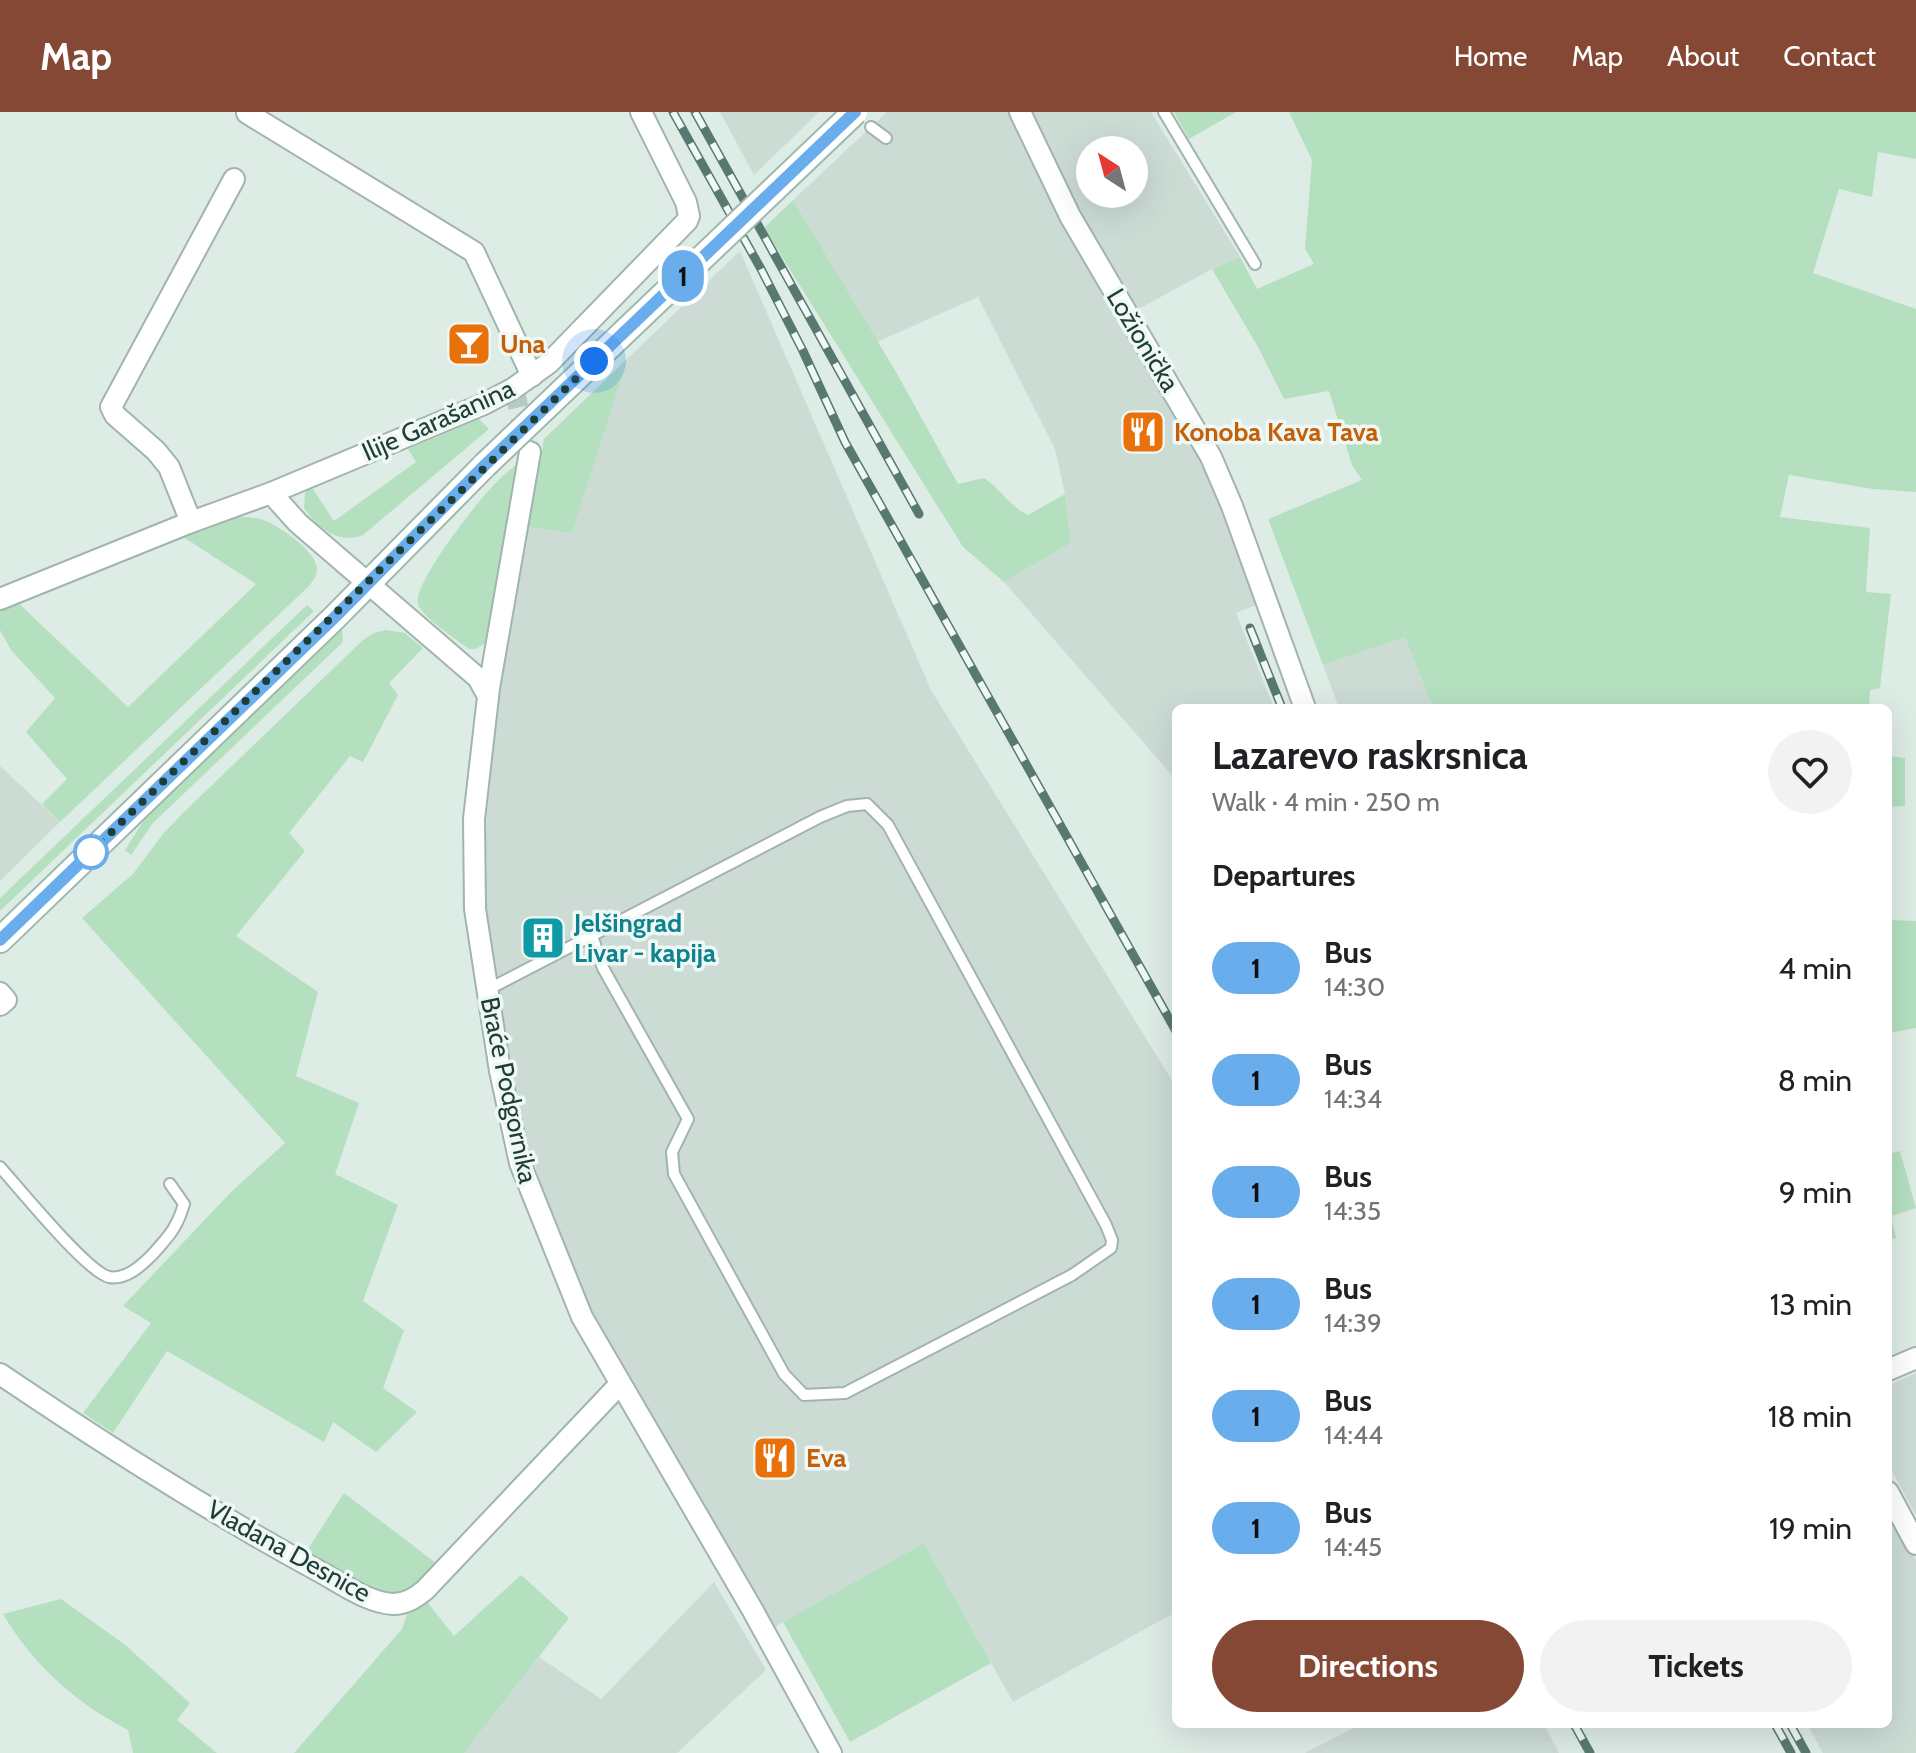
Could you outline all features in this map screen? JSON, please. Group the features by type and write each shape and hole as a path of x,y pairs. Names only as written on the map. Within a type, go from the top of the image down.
{"street":[{"name":"Ilije Garašanina","path":"0,599 271,493 484,404 532,376 549,363 683,228 689,216 686,202 641,112"},
{"name":"Ložionička","path":"1020,112 1070,216 1211,457 1232,506 1304,704"},
{"path":"247,113 474,252 532,376"},
{"path":"0,940 485,465 863,119"},
{"path":"191,522 169,467 156,451 115,415 111,407 234,179"},
{"name":"Braće Podgornika","path":"530,452 488,696 474,819 475,909 500,1071 520,1163 582,1317 752,1609 831,1753"},
{"path":"271,493 298,523 478,678 488,696"},
{"path":"1892,1368 1916,1358"},
{"name":"Vladana Desnice","path":"0,1374 270,1544 351,1589 391,1604 409,1602 425,1590 619,1385"},
{"path":"1892,1499 1916,1544"}],"lane":[{"path":"1164,112 1255,264"},
{"path":"863,119 886,138"},
{"path":"487,990 820,817 847,806 867,804 888,825 896,839 1106,1225 1112,1240 1111,1248 1072,1275 845,1393 804,1395 784,1374 674,1174 672,1152 688,1119 603,968 592,936"},
{"path":"0,1167 82,1257 107,1277 123,1276 141,1266 178,1226 184,1204 170,1184"}],"shaded area":[{"path":"720,112 819,112 754,175"},
{"path":"887,112 1151,112 1240,257 1122,318 1207,472 1256,605 1236,613 1272,704 1172,704 1172,775 1004,582 1071,543 1055,449 978,297 877,342 793,200"},
{"path":"740,251 931,690 1172,1081 1172,1614 1013,1702 924,1543 771,1629 595,1324 563,1248 529,1149 510,1071 486,935 484,866 491,741 528,527 572,533 628,358"},
{"path":"1405,637 1431,704 1338,704 1323,665"},
{"path":"0,766 60,822 0,881"},
{"path":"1916,1373 1916,1515 1892,1471 1892,1384"},
{"path":"1892,1518 1916,1560 1916,1753 1823,1753 1809,1728 1892,1728"},
{"path":"714,1582 766,1670 677,1753 464,1753 539,1657 601,1699"},
{"path":"1354,1728 1546,1728 1559,1753 1305,1753"}],"green space":[{"path":"1174,112 1236,112 1189,139"},
{"path":"1289,112 1916,112 1916,159 1878,152 1872,197 1839,189 1813,273 1916,309 1916,492 1873,489 1789,475 1780,517 1870,528 1866,592 1891,594 1880,688 1870,690 1869,704 1431,704 1405,637 1323,665 1268,519 1362,480 1352,465 1329,391 1284,399 1258,347 1212,269 1240,257 1257,289 1314,264 1305,249 1312,160"},
{"path":"793,200 896,372 958,484 984,478 1028,515 1065,494 1071,543 1004,582 963,547 764,228"},
{"path":"628,358 572,533 528,527 544,439"},
{"path":"479,419 489,429 363,535 346,538 330,533 304,508 305,493 311,486 334,521 416,462 408,449"},
{"path":"523,459 485,643 476,649 469,649 426,615 418,604 419,594 434,563 472,511 494,485"},
{"path":"234,516 267,522 303,546 315,562 317,571 313,580 60,822 42,804 67,779 26,732 55,698 11,650 0,630 0,603 13,598 128,707 256,584 177,533"},
{"path":"307,605 314,611 0,911 0,898"},
{"path":"342,629 343,642 153,823 131,855 125,850 146,817"},
{"path":"386,630 405,633 423,648 389,683 398,695 363,762 350,756 289,833 305,851 236,936 318,992 296,1076 359,1103 335,1174 398,1205 363,1301 404,1330 383,1388 417,1412 376,1452 333,1422 324,1442 167,1351 113,1433 83,1413 151,1323 123,1306 232,1191 285,1143 82,918 133,874 184,812 363,640"},
{"path":"1892,756 1905,758 1905,806 1892,807"},
{"path":"1892,920 1916,921 1916,1028 1892,1032"},
{"path":"1900,1151 1916,1208 1892,1216 1892,1153"},
{"path":"344,1493 440,1566 415,1588 395,1594 369,1587 304,1555"},
{"path":"924,1543 991,1663 850,1742 783,1622"},
{"path":"521,1575 569,1618 464,1753 294,1753 402,1629 407,1614 424,1598 454,1636"},
{"path":"61,1599 124,1644 190,1703 177,1720 217,1753 133,1753 128,1730 91,1708 57,1681 28,1650 3,1614"}],"tunnel":[{"path":"514,388 526,441"}],"railway":[{"path":"673,112 761,269 845,442 1172,1024"},
{"path":"695,112 919,514"},
{"path":"1250,628 1280,704"},
{"path":"1576,1728 1590,1753"},
{"path":"1777,1728 1791,1753"},
{"path":"1792,1728 1806,1753"}],"bus line":[{"name":"1","path":"0,940 335,617 485,465 855,112"}],"place":[{"name":"Una","path":"469,344"},
{"name":"Konoba Kava Tava","path":"1143,432"},
{"name":"Jelšingrad Livar - kapija","path":"543,938"},
{"name":"Eva","path":"775,1458"}],"route":[{"path":"91,852 594,361"}]}
